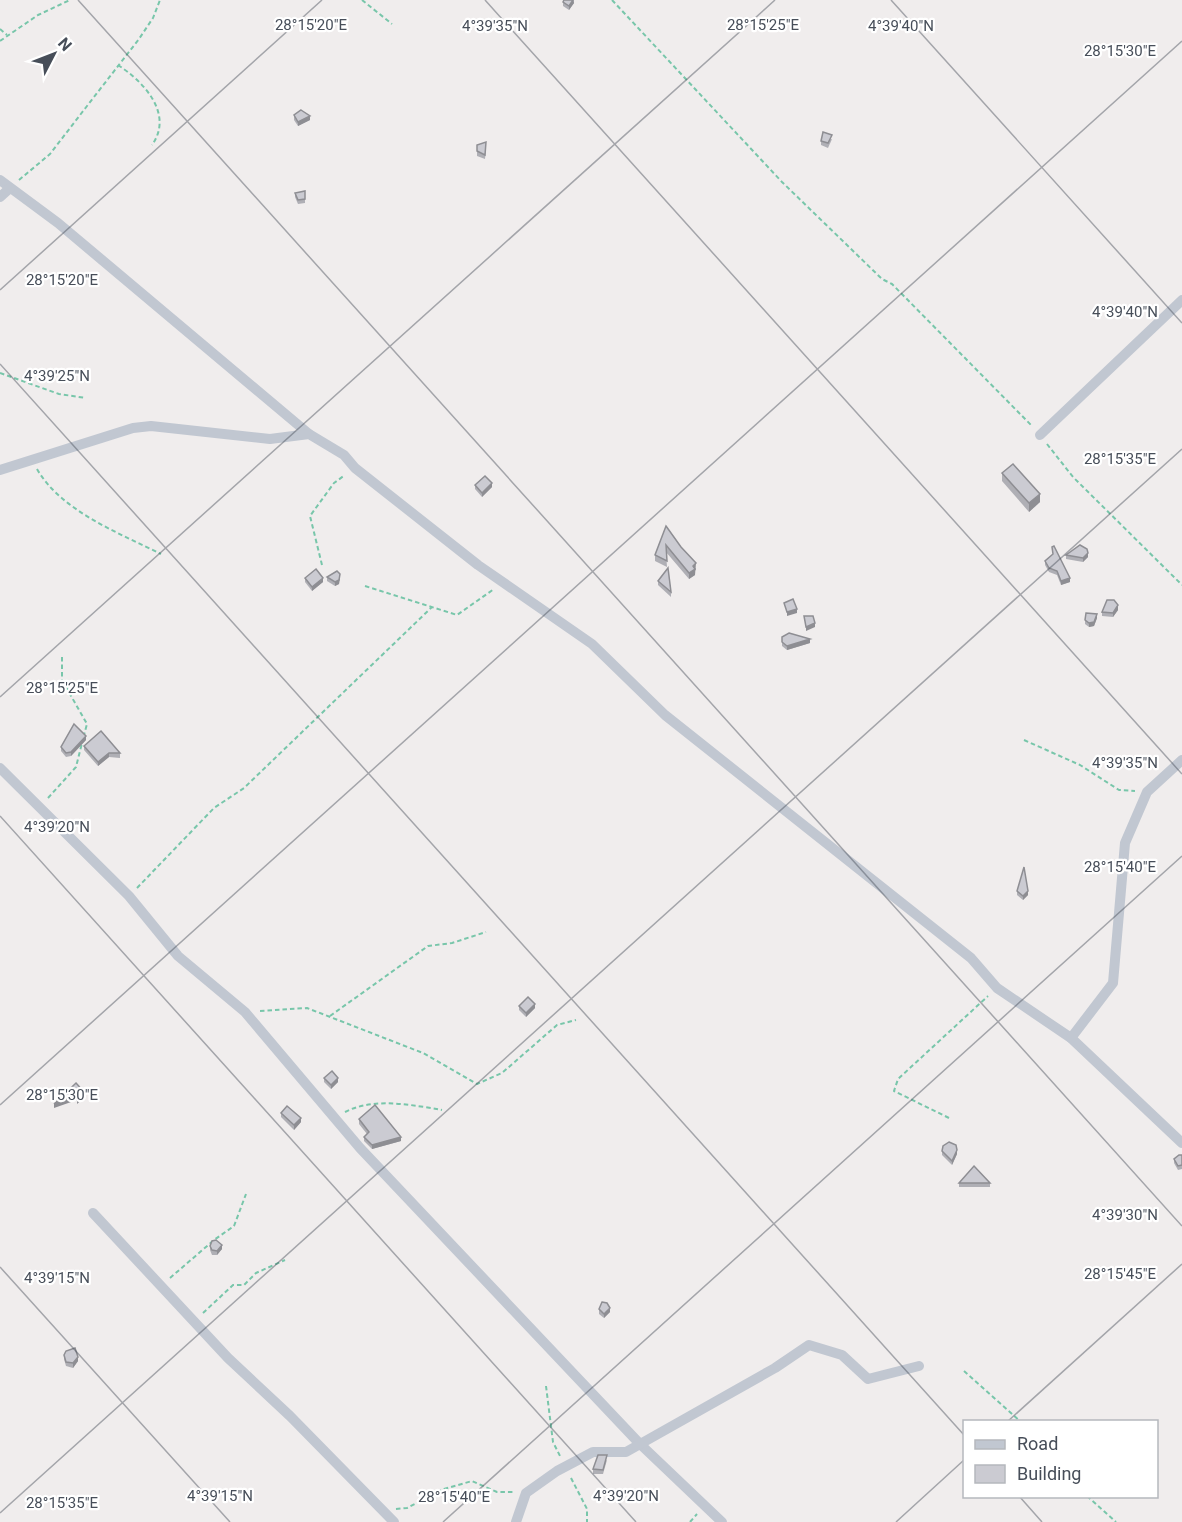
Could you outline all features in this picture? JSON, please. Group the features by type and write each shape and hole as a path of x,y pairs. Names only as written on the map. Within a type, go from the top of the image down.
{"street":[{"path":"0,180 58,222 309,435 344,455 354,468 503,582 592,644 665,715 971,958 997,988 1071,1038 1182,1143"},
{"path":"0,197 10,188"},
{"path":"1040,435 1182,300"},
{"path":"0,470 33,461 120,430 142,427 270,439 309,435"},
{"path":"1071,1038 1113,983 1125,843 1147,792 1182,760"},
{"path":"0,768 129,896 178,956 245,1012 335,1118 639,1443 722,1522"},
{"path":"93,1213 195,1322 394,1522"},
{"path":"516,1522 526,1493 565,1467 593,1452 626,1452 775,1368 809,1345 842,1355 868,1379 919,1366"}],"path":[{"path":"0,41 38,15 70,0"},
{"path":"10,188 50,154 153,18 160,0"},
{"path":"362,0 392,24"},
{"path":"612,0 782,182 882,279 892,284 1040,435 1073,477 1182,585"},
{"path":"0,29 7,35"},
{"path":"118,65 135,76 153,98 161,125 159,135 152,145"},
{"path":"0,373 59,394 86,398"},
{"path":"33,461 42,479 54,492 89,516 161,554"},
{"path":"322,565 310,516 334,483 354,468"},
{"path":"365,586 457,615 503,582"},
{"path":"129,896 214,808 244,788 432,607"},
{"path":"39,807 76,768 87,724 62,680 62,657"},
{"path":"1024,740 1080,765 1119,790 1147,792"},
{"path":"329,1017 428,946 452,943 486,932"},
{"path":"949,1118 894,1091 898,1079 997,988"},
{"path":"245,1012 307,1008 423,1053 477,1084 502,1073 557,1025 576,1020"},
{"path":"335,1118 357,1106 403,1103 442,1110"},
{"path":"161,1286 214,1240 234,1226 246,1194"},
{"path":"195,1322 213,1302 233,1286 244,1285 256,1273 285,1260"},
{"path":"964,1371 1019,1420"},
{"path":"546,1386 553,1442 587,1509 587,1522"},
{"path":"381,1509 407,1508 444,1489 472,1481 497,1492 526,1493"},
{"path":"1088,1498 1116,1522"}],"building":[{"path":"573,0 569,6 563,2"},
{"path":"301,110 310,116 298,122 294,115"},
{"path":"823,132 832,135 828,143 821,141"},
{"path":"486,142 485,155 477,151 477,145"},
{"path":"305,191 305,199 298,200 295,193"},
{"path":"1013,464 1040,494 1029,503 1002,473"},
{"path":"485,476 492,483 482,493 475,485"},
{"path":"666,526 696,563 693,566 695,569 689,573 666,545 667,561 655,555"},
{"path":"1080,545 1087,549 1088,553 1083,558 1066,555"},
{"path":"1054,546 1070,578 1061,581 1057,571 1049,568 1045,561 1053,554 1052,547"},
{"path":"668,568 671,592 658,581"},
{"path":"316,569 323,578 312,587 305,578"},
{"path":"337,571 340,574 339,580 335,582 327,577"},
{"path":"793,599 797,609 787,612 784,603"},
{"path":"1107,600 1114,600 1118,605 1113,613 1102,612"},
{"path":"1086,613 1097,614 1094,622 1089,623 1085,620"},
{"path":"804,616 813,616 815,623 806,627"},
{"path":"789,633 810,639 787,646 782,642 782,637"},
{"path":"74,724 86,736 71,752 66,753 61,747"},
{"path":"101,731 120,753 109,753 98,762 84,746"},
{"path":"1024,867 1028,891 1023,896 1017,891"},
{"path":"528,997 535,1004 526,1013 519,1006"},
{"path":"332,1071 338,1078 331,1085 324,1078"},
{"path":"76,1083 85,1093 77,1100 74,1096 54,1104"},
{"path":"375,1105 401,1137 372,1145 364,1137 369,1132 359,1119"},
{"path":"287,1106 301,1118 294,1125 281,1113"},
{"path":"949,1142 956,1145 957,1150 952,1161 942,1151 943,1146"},
{"path":"1182,1155 1182,1165 1178,1166 1174,1159"},
{"path":"974,1166 990,1183 959,1183"},
{"path":"216,1240 222,1245 217,1251 212,1250 210,1246 212,1241"},
{"path":"602,1302 607,1303 610,1308 604,1314 599,1309"},
{"path":"75,1348 78,1357 73,1363 66,1362 64,1355 66,1351"},
{"path":"598,1455 607,1455 603,1470 593,1469"}]}
